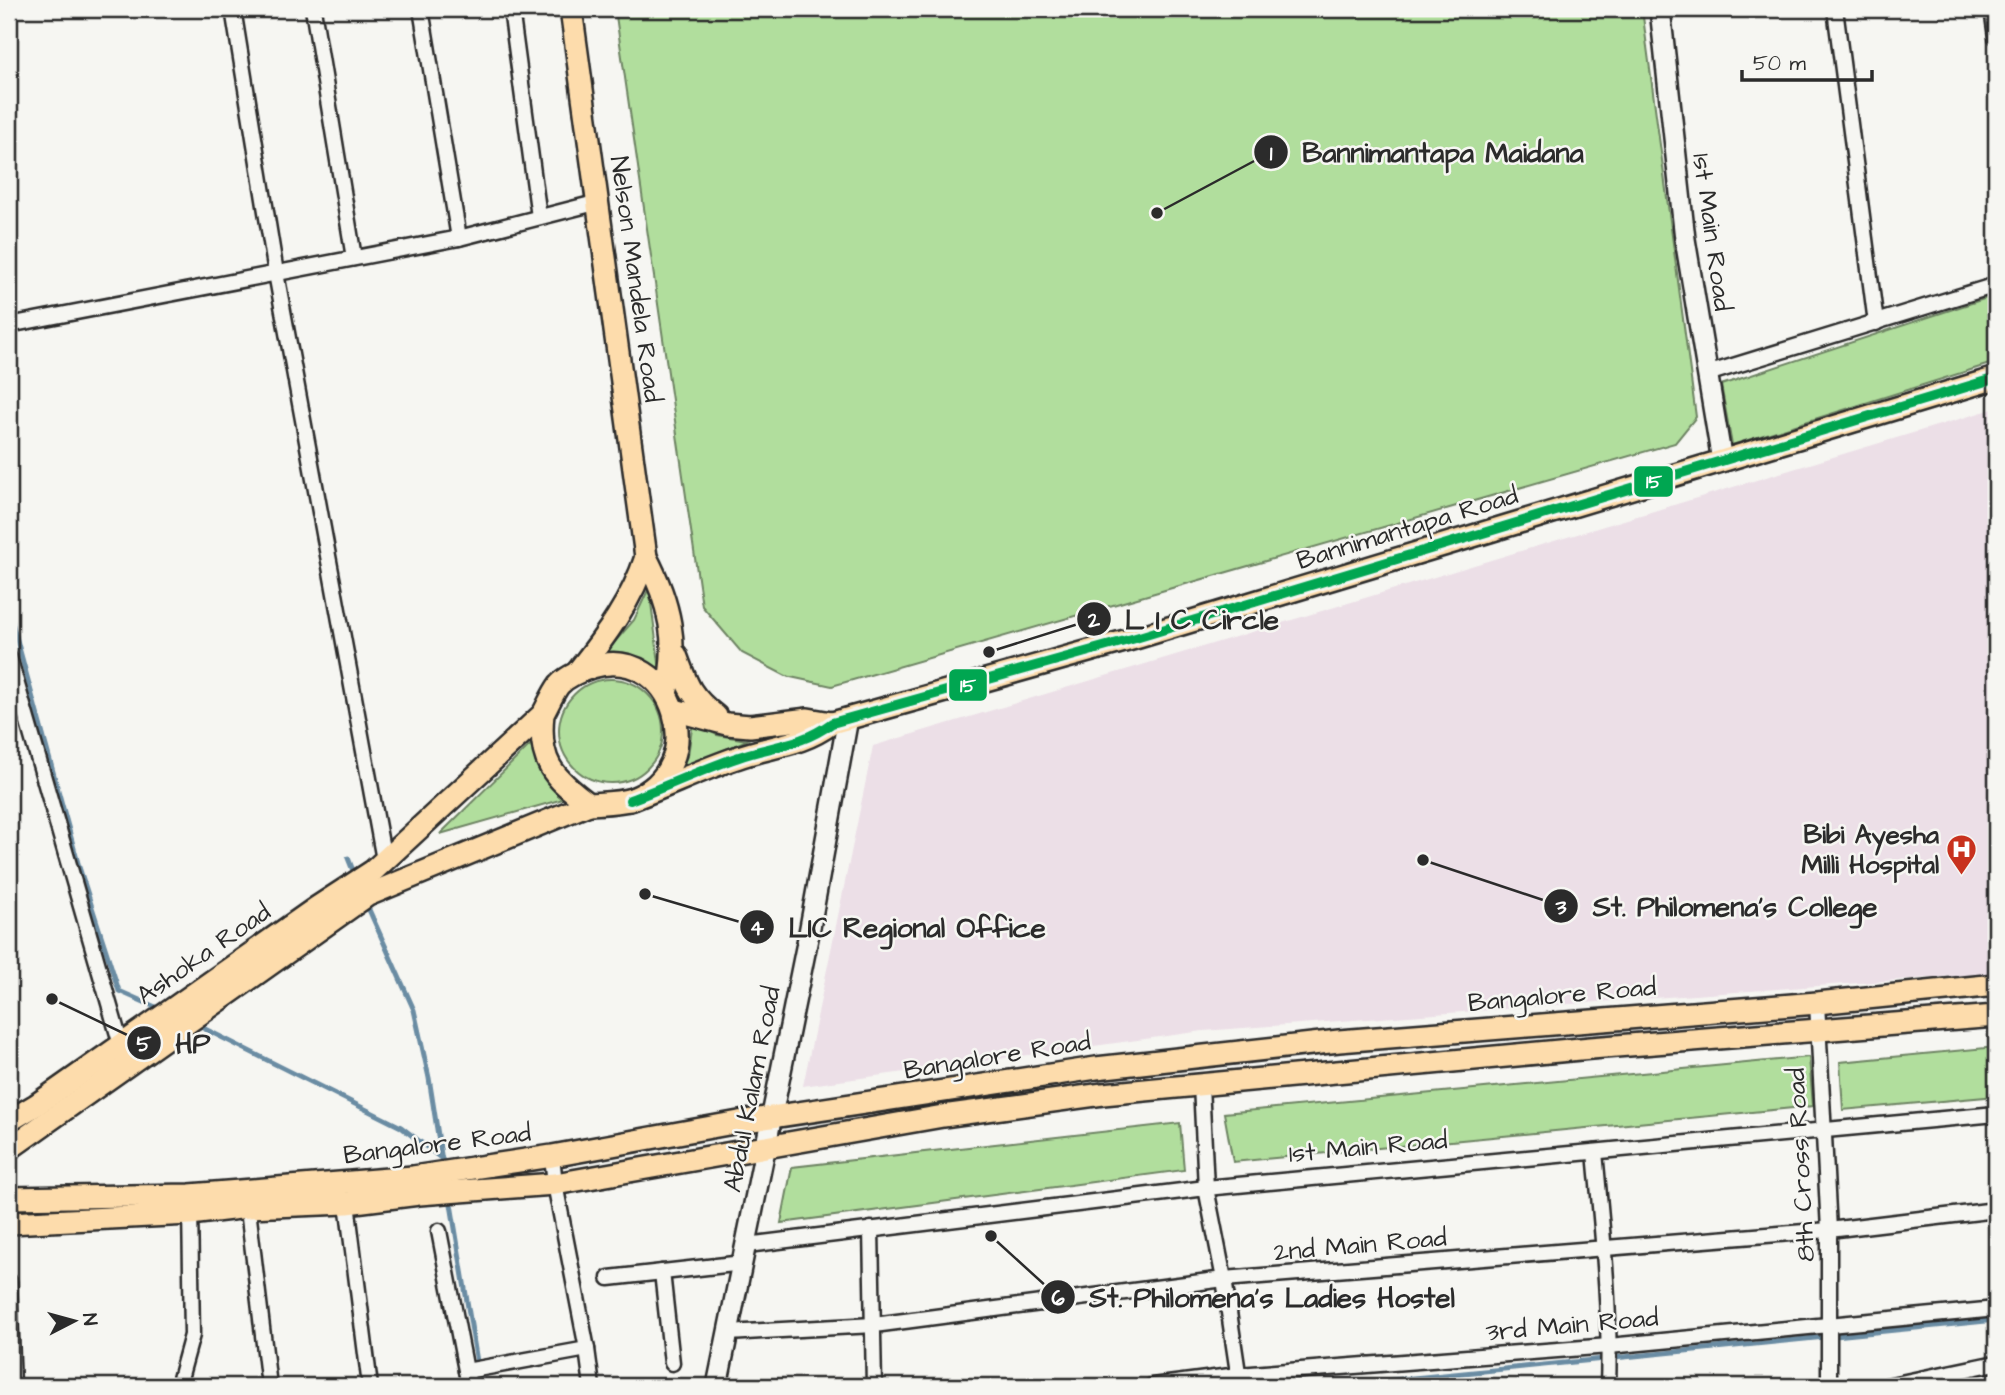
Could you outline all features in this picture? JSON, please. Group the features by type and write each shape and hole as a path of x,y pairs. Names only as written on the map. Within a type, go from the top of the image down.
{"main road":[{"name":"Nelson Mandela Road","path":"571,9 646,557 661,585 668,608 674,649 670,702"},
{"name":"Bannimantapa Road","path":"840,721 1139,637 1996,377"},
{"name":"Nelson Mandela Road","path":"578,671 627,602 639,580 646,557"},
{"path":"674,649 688,687 699,703 727,724"},
{"path":"360,890 384,860 543,714 559,685 578,671 601,664 626,666 648,676 670,702 678,735 677,749 667,772 650,790 630,800"},
{"path":"670,702 727,724 750,726 808,719 840,721"},
{"path":"543,714 541,737 550,769 566,787 589,804"},
{"path":"360,890 589,804 630,800 736,758 807,738 840,721"},
{"name":"Ashoka Road","path":"9,1121 121,1045 178,1017 316,908 360,890"},
{"name":"Bangalore Road","path":"247,1198 347,1203 416,1186 467,1169 771,1117 1123,1065 1339,1041 1817,1003 1996,985"},
{"name":"Bangalore Road","path":"9,1223 247,1198 339,1184 474,1190 555,1184 943,1116 1103,1094 1818,1029 1996,1016"},
{"path":"9,1149 178,1017"},
{"name":"Bangalore Road","path":"9,1198 190,1204"}],"street":[{"path":"233,9 276,273 384,860"},
{"path":"313,9 354,258"},
{"path":"421,9 459,238"},
{"path":"510,9 539,217"},
{"name":"1st Main Road","path":"1660,9 1685,239 1722,461"},
{"path":"1835,9 1876,323"},
{"path":"1993,9 1996,37"},
{"path":"9,325 459,238 598,202"},
{"path":"1707,374 1996,285"},
{"path":"9,657 121,1045"},
{"name":"Abdul Kalam Road","path":"717,1386 809,933 840,721"},
{"name":"8th Cross Road","path":"1817,1003 1829,1230 1829,1386"},
{"path":"1200,1085 1206,1188 1224,1279 1239,1380"},
{"name":"1st Main Road","path":"609,1278 662,1272 871,1229 1206,1188 1996,1114"},
{"path":"1595,1152 1604,1249 1608,1379"},
{"path":"552,1156 592,1386"},
{"path":"247,1198 269,1386"},
{"path":"347,1203 370,1386"},
{"path":"178,1386 192,1335 190,1204"},
{"name":"2nd Main Road","path":"728,1333 874,1325 1224,1279 1829,1230 1996,1210"},
{"path":"871,1229 874,1386"},
{"path":"439,1231 469,1386"},
{"path":"662,1272 672,1363"},
{"path":"9,1281 13,1386"},
{"name":"3rd Main Road","path":"1152,1386 1996,1309"},
{"path":"466,1371 587,1349"},
{"path":"1886,1386 1996,1363"}],"shaded area":[{"path":"1996,408 1996,973 1203,1031 803,1086 873,746"}],"green space":[{"path":"615,9 1642,9 1696,417 1675,443 832,686 786,676 742,653 702,606"},
{"path":"1996,295 1996,362 1732,445 1721,385"},
{"path":"649,588 660,670 634,658 606,652 634,620"},
{"path":"611,679 631,683 648,694 659,711 663,731 659,751 648,768 631,779 611,783 591,779 574,768 563,751 559,731 563,711 574,694 591,683"},
{"path":"693,722 717,735 747,740 679,770 688,755"},
{"path":"533,742 542,774 563,799 440,834"},
{"path":"1996,1047 1996,1096 1843,1110 1840,1062"},
{"path":"1809,1057 1813,1106 1233,1162 1224,1113"},
{"path":"1180,1123 1184,1170 781,1223 792,1167"}],"waterway":[{"path":"9,611 79,867 119,991 160,1009"},
{"path":"348,858 356,878"},
{"path":"366,903 414,1010 429,1078 442,1161"},
{"path":"195,1024 401,1127 442,1159"},
{"path":"450,1198 481,1386"},
{"path":"1333,1386 1996,1320"}],"transit line":[{"name":"15","path":"630,800 723,763 808,737 832,723 1139,637 1996,378"}],"place":[{"name":"Bannimantapa Maidana","path":"1157,213"},
{"name":"L I C Circle","path":"989,652"},
{"name":"St. Philomena's College","path":"1423,860"},
{"name":"Bibi Ayesha Milli Hospital","path":"1962,876"},
{"name":"LIC Regional Office","path":"645,894"},
{"name":"HP","path":"52,999"},
{"name":"St. Philomena's Ladies Hostel","path":"991,1236"}]}
